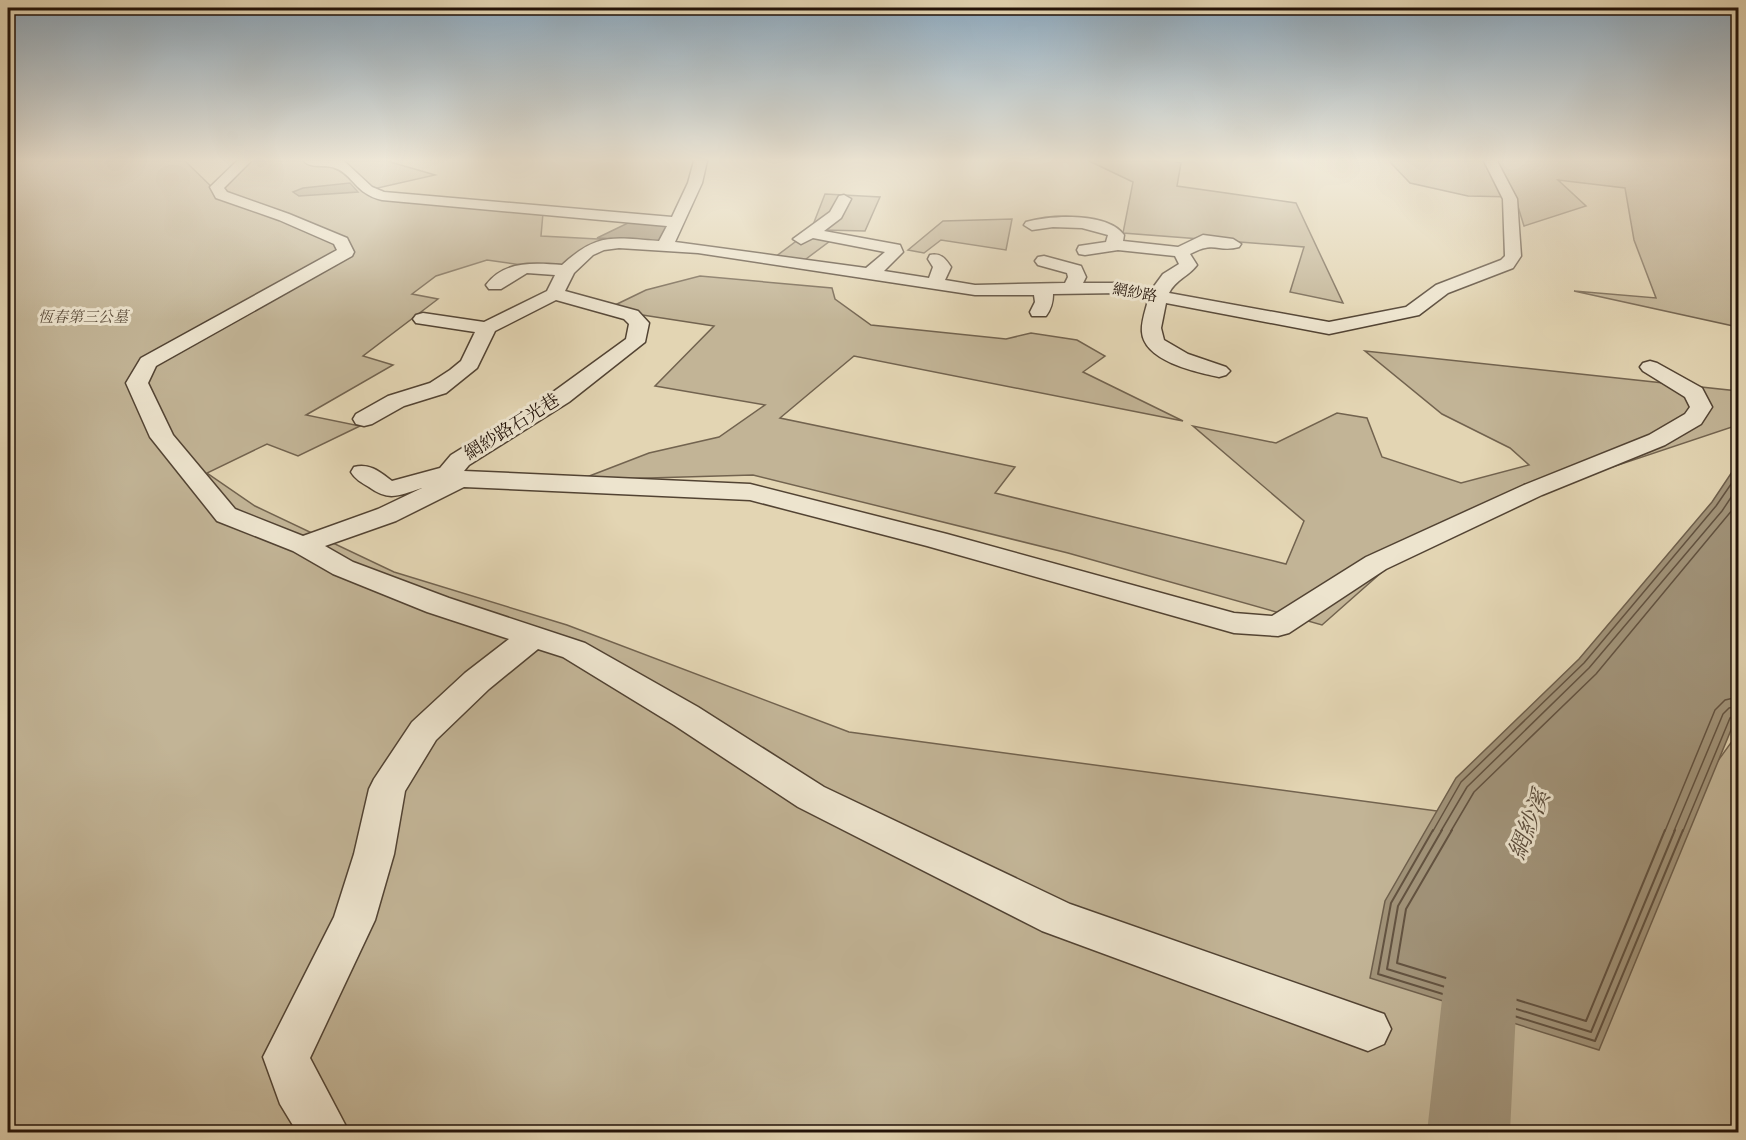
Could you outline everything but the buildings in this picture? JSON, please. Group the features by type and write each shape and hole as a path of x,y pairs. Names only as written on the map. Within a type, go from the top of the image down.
{"street":[{"path":"276,214 341,241 346,252 148,362 137,383 162,437 226,515 303,545 343,568 438,604 574,650 686,716 811,797 1057,918 1368,1029"},
{"path":"588,214 677,222"},
{"path":"423,319 487,328 554,294 566,271 587,251 601,244 665,245 681,214"},
{"path":"768,258 836,214"},
{"name":"網紗路","path":"665,245 768,258 975,290 1121,288 1329,328 1412,311 1442,290 1507,264 1513,256 1511,214"},
{"path":"1032,225 1051,221 1075,221 1095,225 1112,230 1116,235 1114,241 1118,245"},
{"path":"810,233 894,249 895,252 870,274"},
{"path":"1085,250 1118,245 1181,252 1203,240 1233,244"},
{"path":"1181,252 1188,266 1181,273 1172,275 1157,296 1151,332 1154,342 1164,351 1219,371"},
{"path":"933,285 941,274 942,267 936,259"},
{"path":"1044,261 1075,270 1077,277 1072,287"},
{"path":"495,285 515,271 527,268 566,271"},
{"path":"1039,312 1044,302 1043,288"},
{"name":"網紗路石光巷","path":"303,545 387,515 455,475 460,460 561,397 635,342 639,323 631,315 554,294"},
{"path":"364,419 396,401 438,388 458,375 470,364 487,328"},
{"path":"363,472 389,490 455,475 750,492 937,540 1234,623 1278,626 1376,563 1533,490 1657,440 1693,420 1701,407 1694,393 1650,368"},
{"path":"324,1132 297,1087 285,1058 354,920 375,855 387,789 424,731 477,681 534,636"}],"green space":[{"name":"恆春第三公墓","path":"8,214 543,214 541,236 675,243 605,246 570,272 487,260 436,276 412,294 438,299 363,356 393,365 306,415 360,426 298,456 267,444 207,473 255,506 394,572 567,625 849,732 1660,841 1738,733 1738,1132 8,1132"},
{"path":"817,214 872,214 865,231 824,230 816,236 834,238 802,262 775,257 811,230"},
{"path":"1127,214 1301,214 1343,303 1290,292 1304,247 1123,233"},
{"path":"1520,214 1561,214 1524,226"},
{"path":"1630,214 1738,214 1738,327 1574,291 1656,298 1634,240"},
{"path":"1012,219 1006,250 941,240 924,253 908,250 943,221"},
{"path":"700,276 832,288 835,299 871,325 1006,339 1031,333 1077,340 1105,356 1083,372 1183,421 854,356 780,418 1015,467 995,493 1286,564 1304,521 1193,426 1276,443 1337,413 1367,418 1382,457 1461,483 1529,465 1510,448 1442,414 1365,351 1738,391 1738,425 1433,527 1322,625 1068,553 753,475 579,480 649,453 719,437 765,405 655,386 714,326 636,314 613,306 646,290"}],"water":[{"path":"632,221 674,225 661,241 597,238"},
{"path":"1738,463 1738,713 1599,1050 1370,978 1385,901 1456,778 1579,659 1712,502"}],"waterway":[{"name":"網紗溪","path":"1468,1132 1480,991 1490,947"}]}
